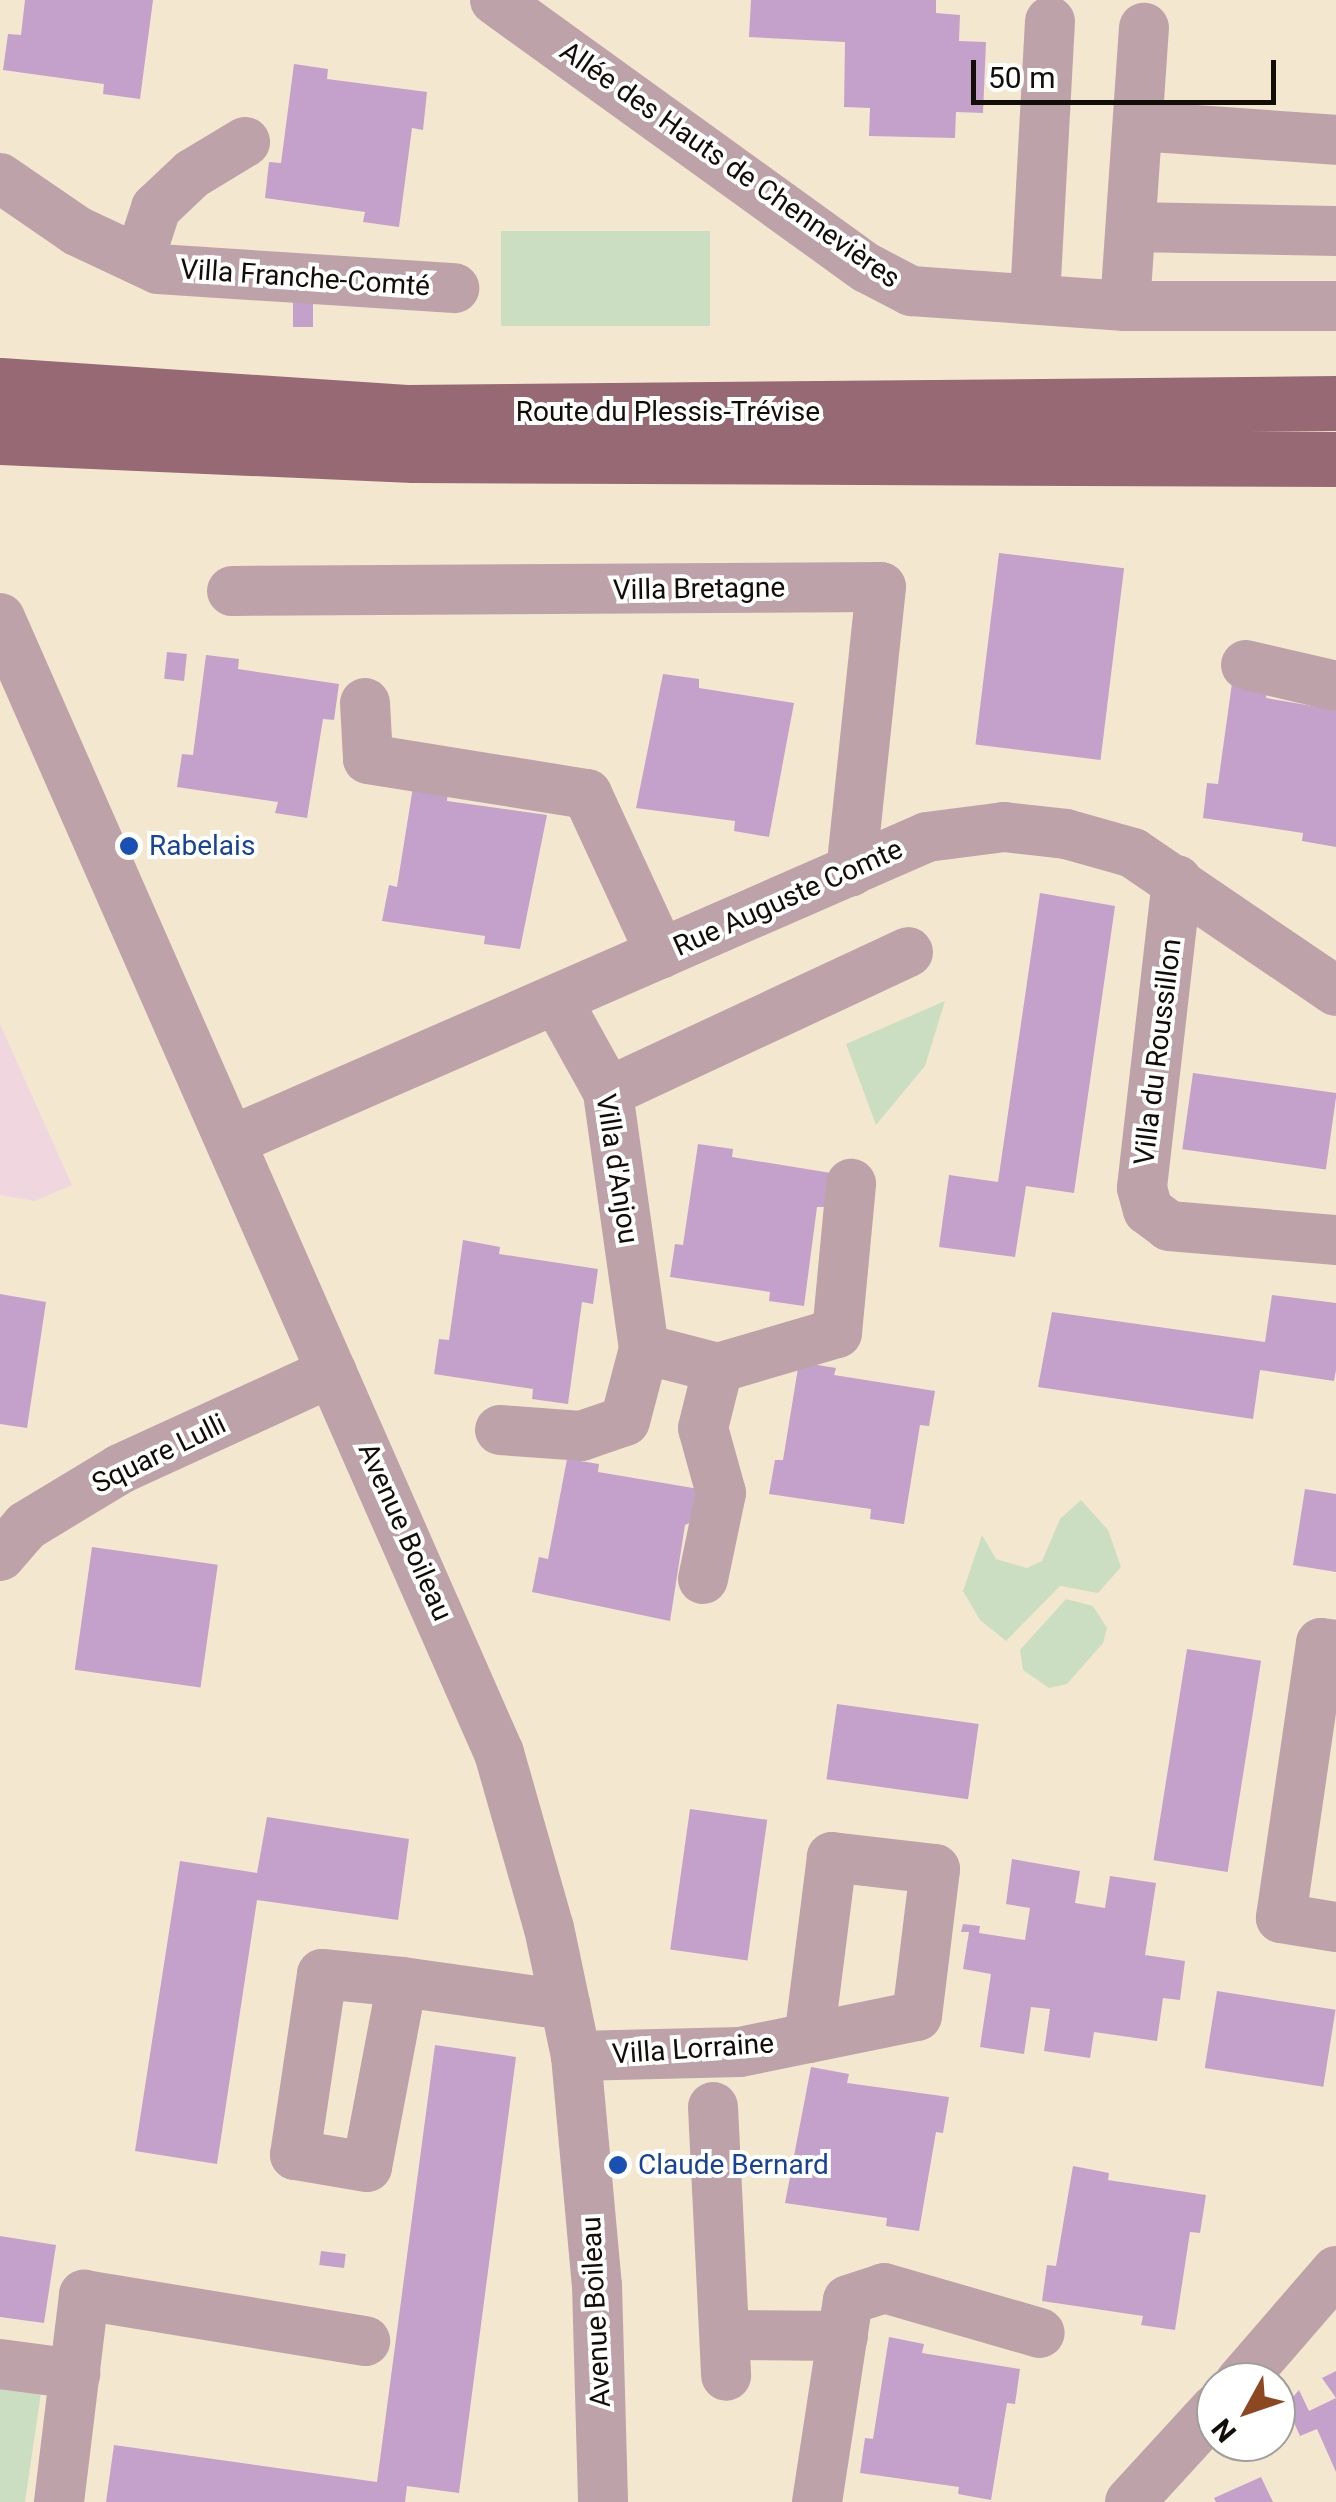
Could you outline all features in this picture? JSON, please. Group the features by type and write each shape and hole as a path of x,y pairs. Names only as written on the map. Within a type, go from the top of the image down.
{"main road":[{"name":"Route du Plessis-Trévise","path":"0,385 406,412 1336,403"},
{"name":"Route du Plessis-Trévise","path":"0,437 414,455 1336,459"}],"street":[{"name":"Allée des Hauts de Chennevières","path":"495,0 867,268 910,291 1125,306 1336,306"},
{"path":"1035,298 1050,21"},
{"path":"1125,306 1144,28"},
{"path":"1138,126 1336,140"},
{"path":"139,260 156,208 192,174 245,142"},
{"name":"Villa Franche-Comté","path":"0,178 78,231 158,269 454,288"},
{"path":"1132,227 1336,230"},
{"name":"Villa Bretagne","path":"232,591 881,587 850,871"},
{"name":"Avenue Boileau","path":"0,618 10,670 231,1141 499,1753 576,2056 597,2285 603,2502"},
{"path":"1246,665 1336,686"},
{"path":"365,703 368,760 587,794 661,954"},
{"name":"Rue Auguste Comte","path":"231,1141 928,837 1004,827 1066,834 1133,854 1178,880 1336,991"},
{"name":"Villa du Roussillon","path":"1178,880 1142,1188 1148,1210 1169,1226 1336,1240"},
{"path":"608,1092 908,952"},
{"name":"Villa d'Anjou","path":"557,1000 608,1092 644,1349 625,1421"},
{"path":"644,1349 718,1368 837,1333 851,1184"},
{"path":"702,1579 721,1493 703,1428 718,1368"},
{"name":"Square Lulli","path":"0,1556 26,1526 120,1469 332,1372"},
{"path":"500,1430 580,1436 625,1421 703,1428"},
{"path":"1336,1645 1321,1642 1281,1918 1336,1927"},
{"path":"402,1982 565,2005"},
{"name":"Villa Lorraine","path":"576,2056 740,2052 809,2038"},
{"path":"714,2107 725,2355 843,2336"},
{"path":"1257,2362 1336,2271"},
{"path":"817,2502 848,2300 884,2288 1040,2333"},
{"path":"59,2502 84,2295 365,2341"},
{"path":"0,2364 74,2374"},
{"path":"1130,2502 1196,2430"}],"shaded area":[{"path":"0,1024 72,1185 35,1201 0,1195"}],"green space":[{"path":"501,231 710,231 710,326 501,326"},
{"path":"945,1001 925,1066 876,1125 846,1044"},
{"path":"1081,1500 1108,1530 1121,1567 1098,1593 1060,1586 1006,1641 980,1620 963,1591 982,1535 996,1559 1027,1568 1042,1561 1060,1519"},
{"path":"1066,1599 1093,1606 1107,1628 1103,1643 1067,1684 1049,1688 1023,1670 1020,1650"},
{"path":"0,2379 42,2386 25,2502 0,2502"}],"building":[{"path":"25,0 153,0 140,99 103,94 104,84 3,70 8,34 21,35"},
{"path":"751,0 936,0 936,13 960,15 959,41 986,42 983,113 956,112 955,138 869,136 870,108 844,107 845,42 749,37"},
{"path":"294,64 328,69 327,79 427,92 423,130 412,128 399,227 363,222 365,212 265,198 269,162 281,163"},
{"path":"293,300 313,300 313,327 293,327"},
{"path":"999,553 1124,568 1101,760 975,745"},
{"path":"167,652 187,654 184,681 164,679"},
{"path":"206,655 239,659 238,669 339,684 334,720 323,719 307,818 275,813 278,802 177,787 182,754 193,755"},
{"path":"663,674 699,679 699,688 794,703 769,837 734,831 735,821 636,808"},
{"path":"1232,683 1267,688 1266,698 1336,710 1336,847 1302,841 1303,833 1203,818 1207,783 1218,784"},
{"path":"413,787 448,790 447,801 547,815 520,949 484,944 485,936 382,921 389,885 397,887"},
{"path":"1040,893 1115,906 1074,1193 1026,1186 1015,1257 939,1247 949,1175 998,1182"},
{"path":"1193,1073 1336,1093 1326,1169 1182,1149"},
{"path":"698,1144 733,1149 732,1157 831,1173 826,1207 817,1207 804,1306 769,1301 770,1292 670,1277 675,1244 683,1245"},
{"path":"463,1240 500,1247 499,1254 598,1269 593,1304 582,1302 568,1404 532,1399 533,1389 434,1374 439,1339 449,1340"},
{"path":"0,1294 46,1302 27,1428 0,1424"},
{"path":"1272,1295 1336,1303 1336,1370 1334,1381 1260,1370 1253,1419 1038,1387 1052,1312 1265,1342"},
{"path":"799,1362 836,1368 834,1375 935,1391 929,1426 920,1425 904,1524 870,1519 871,1509 769,1494 775,1460 783,1460"},
{"path":"567,1459 599,1464 598,1472 699,1489 694,1521 685,1525 670,1621 532,1592 539,1557 548,1559"},
{"path":"1305,1489 1336,1494 1336,1572 1293,1565"},
{"path":"92,1547 218,1565 201,1687 75,1670"},
{"path":"1187,1649 1261,1661 1228,1872 1154,1860"},
{"path":"837,1704 979,1724 968,1799 826,1779"},
{"path":"690,1809 767,1820 747,1960 670,1950"},
{"path":"267,1817 409,1839 398,1920 257,1900 217,2164 135,2151 180,1861 257,1873"},
{"path":"1012,1859 1080,1871 1075,1903 1105,1908 1110,1876 1156,1883 1145,1955 1185,1961 1180,2000 1163,1998 1157,2041 1094,2032 1090,2058 1044,2051 1050,2009 1031,2007 1024,2054 980,2047 991,1974 963,1969 969,1932 961,1932 963,1924 980,1926 979,1933 1025,1940 1030,1908 1006,1904"},
{"path":"1217,1991 1336,2010 1323,2087 1205,2068"},
{"path":"435,2045 516,2057 459,2493 407,2486 405,2502 106,2502 114,2445 377,2482"},
{"path":"811,2067 849,2074 847,2083 949,2097 943,2133 936,2132 919,2231 886,2226 887,2218 785,2203"},
{"path":"1073,2166 1109,2173 1108,2180 1206,2195 1200,2233 1190,2232 1175,2330 1141,2325 1143,2316 1042,2301 1047,2265 1056,2266"},
{"path":"0,2236 56,2245 44,2323 0,2317"},
{"path":"321,2251 346,2254 344,2268 319,2265"},
{"path":"889,2337 924,2344 922,2353 1020,2369 1015,2404 1007,2403 991,2500 958,2494 959,2487 860,2473 865,2438 873,2439"},
{"path":"1336,2371 1336,2398 1322,2378"},
{"path":"1299,2390 1309,2411 1336,2398 1336,2472 1317,2429 1300,2436 1296,2427"},
{"path":"1261,2477 1273,2502 1216,2502 1214,2498"}],"place":[{"name":"Rabelais","path":"129,846"},
{"name":"Claude Bernard","path":"618,2165"}]}
